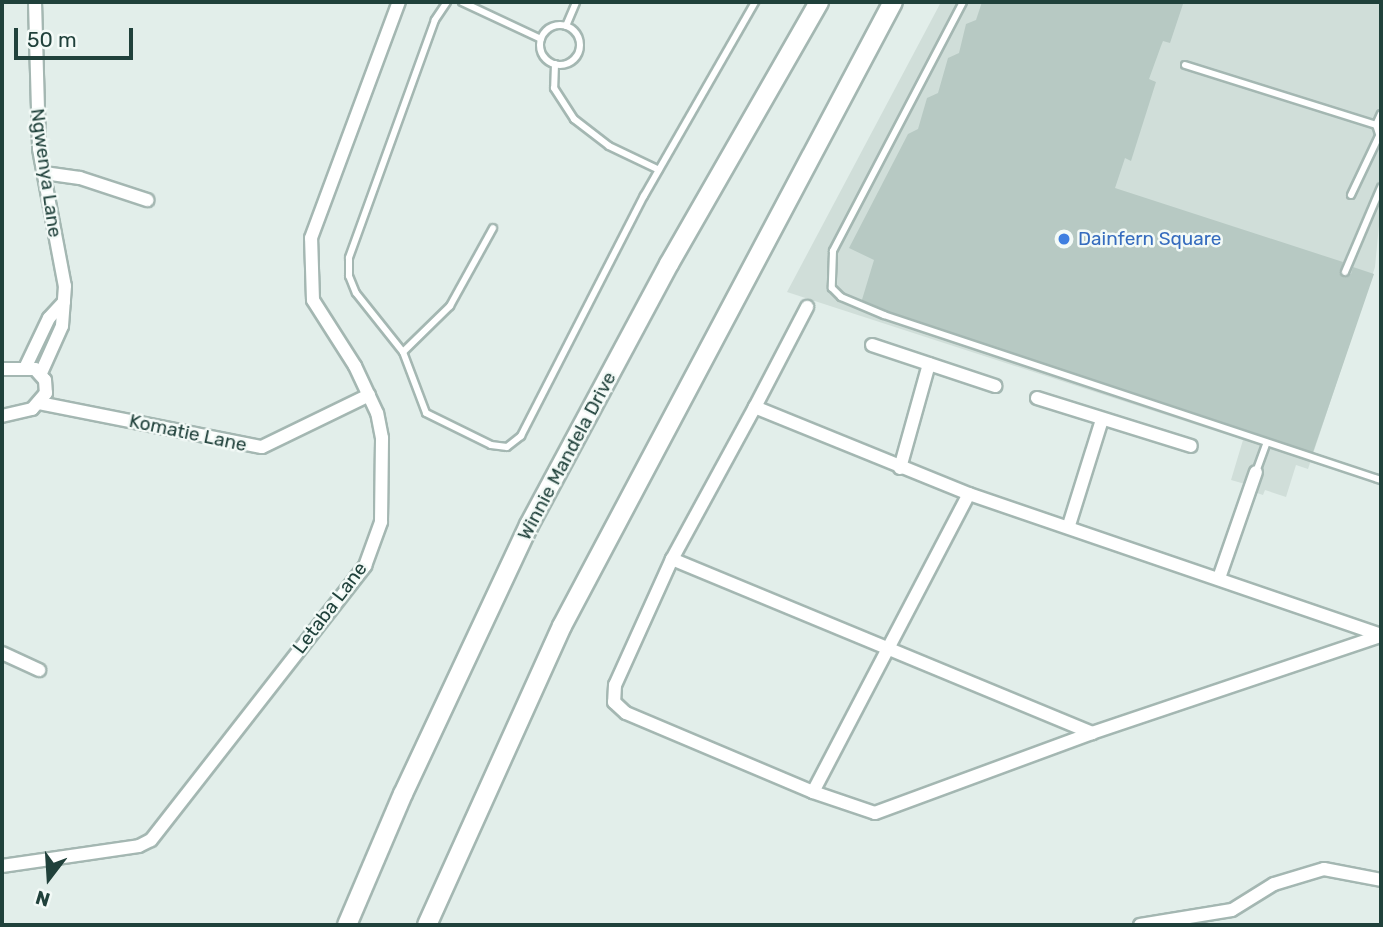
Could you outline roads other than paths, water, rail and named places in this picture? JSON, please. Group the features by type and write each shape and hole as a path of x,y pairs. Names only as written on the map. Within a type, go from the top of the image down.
{"main road":[{"name":"Winnie Mandela Drive","path":"347,925 403,794 530,525 669,264 819,2"},
{"path":"427,925 562,626 893,2"}],"street":[{"name":"Ngwenya Lane","path":"35,2 36,119 64,301 62,326 41,373"},
{"name":"Letaba Lane","path":"2,866 139,846 162,830 365,566 381,522 384,498 382,438 369,396 313,300 311,238 399,2"},
{"path":"44,173 80,178 147,200"},
{"path":"26,366 49,318 64,301"},
{"path":"807,307 672,559 615,685 614,702 626,713 814,792 875,813 1093,733 1381,635"},
{"path":"872,345 995,386"},
{"path":"900,468 929,364"},
{"path":"2,369 26,366 41,373 46,393 39,403 25,411 2,415"},
{"name":"Komatie Lane","path":"39,403 261,447 369,396"},
{"path":"1037,398 1191,446"},
{"path":"755,407 969,494 1069,525 1381,635"},
{"path":"1069,525 1102,420"},
{"path":"1219,578 1256,472"},
{"path":"814,792 969,494"},
{"path":"672,559 1093,733"},
{"path":"2,653 39,670"},
{"path":"1140,925 1232,910 1274,884 1324,869 1381,880"}],"lane":[{"path":"447,2 435,20 349,258 349,276 356,293 403,352 426,413 491,445 507,447 521,436 659,170 755,2"},
{"path":"461,2 541,39"},
{"path":"566,26 576,2"},
{"path":"963,2 833,251 832,288 841,297 884,315 1247,433 1266,445 1381,480"},
{"path":"566,26 578,35 579,50 570,62 555,64 543,54 541,39 551,27 566,26"},
{"path":"555,64 554,88 574,119 609,146 659,170"},
{"path":"1185,65 1376,125"},
{"path":"1351,195 1380,137 1376,125 1381,114"},
{"path":"1345,272 1381,187"},
{"path":"403,352 450,306 493,228"},
{"path":"1256,472 1266,445"}],"place":[{"name":"Dainfern Square","path":"1064,239"}]}
